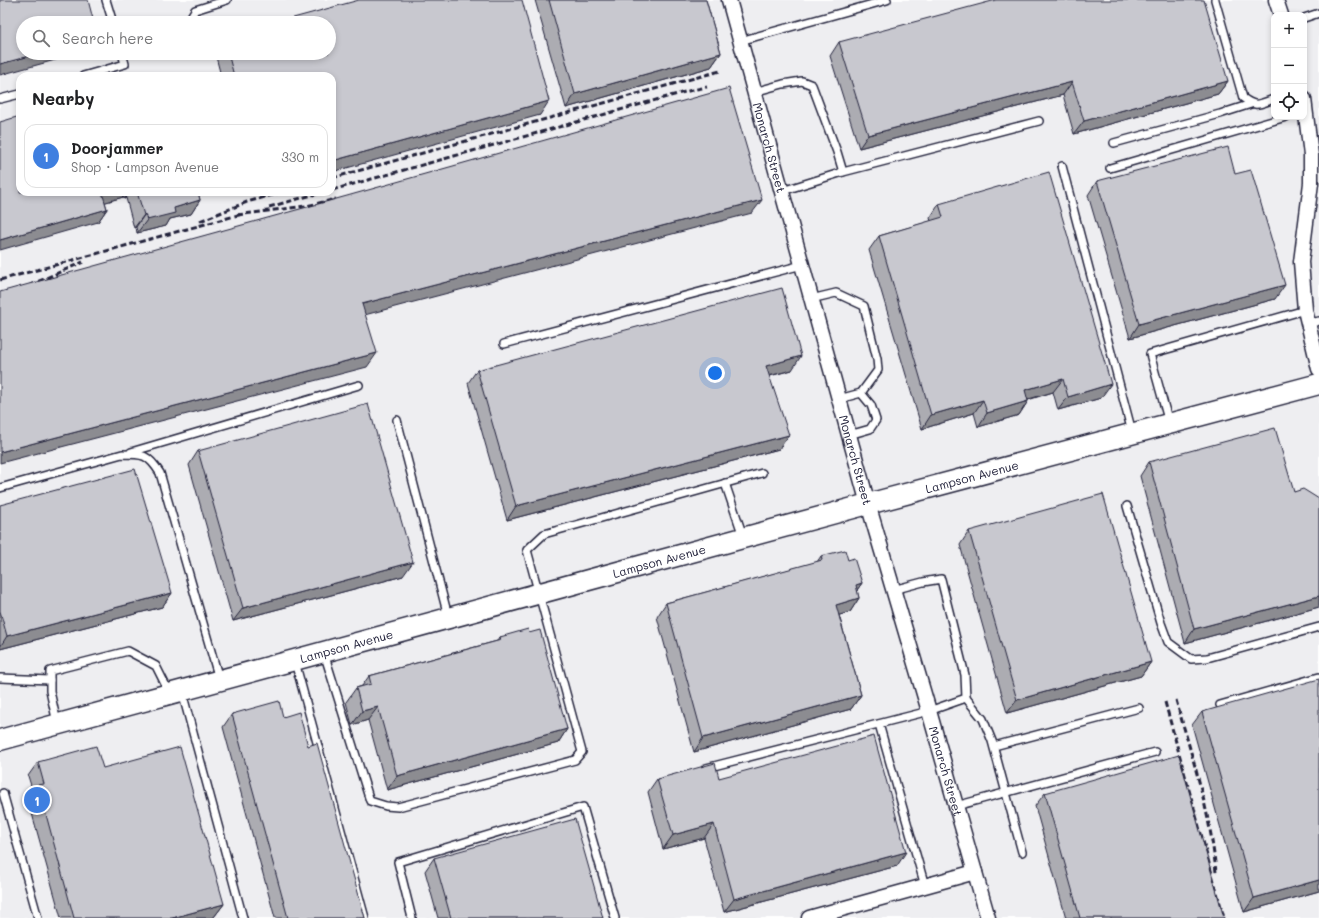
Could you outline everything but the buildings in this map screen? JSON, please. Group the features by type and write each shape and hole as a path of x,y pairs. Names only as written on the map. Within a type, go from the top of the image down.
{"main road":[{"name":"Lampson Avenue","path":"0,740 868,504 1319,384"}],"street":[{"name":"Monarch Street","path":"729,0 868,504 988,918"},
{"path":"1276,0 1280,12"},
{"path":"1307,117 1315,155 1301,262 1319,369"},
{"path":"809,918 975,872"}],"lane":[{"path":"106,0 111,16"},
{"path":"191,16 195,10 227,0"},
{"path":"740,41 887,0"},
{"path":"1215,0 1243,98 1251,104"},
{"path":"1307,17 1319,13"},
{"path":"97,72 125,64 124,60"},
{"path":"754,92 783,84 802,81 812,85 838,152 843,172"},
{"path":"0,100 16,95"},
{"path":"1114,143 1251,104 1258,104 1271,100"},
{"path":"1110,168 1276,120"},
{"path":"782,190 843,172 1039,121"},
{"path":"1062,166 1132,434"},
{"path":"504,344 802,265"},
{"path":"811,299 836,292 864,306 877,359 878,370 861,392 839,399"},
{"path":"1170,424 1150,354 1311,318"},
{"path":"0,488 359,386"},
{"path":"849,435 870,429 876,420 871,404 861,392"},
{"path":"397,420 448,619"},
{"path":"122,454 139,454 152,460 160,473 219,681"},
{"path":"324,652 370,801 386,806 398,807 576,760 582,752 528,550 544,534 762,473"},
{"path":"725,483 744,538"},
{"path":"1127,506 1161,623 1168,642 1191,660 1207,658 1319,627"},
{"path":"893,590 941,579 965,675 966,698 983,719 994,746 1022,852"},
{"path":"57,725 50,691 50,671 128,651 156,666 176,693 243,918"},
{"path":"294,660 365,918"},
{"path":"1220,705 1319,677"},
{"path":"0,678 50,680"},
{"path":"702,770 929,711 966,698"},
{"path":"994,746 1139,708"},
{"path":"879,724 925,886"},
{"path":"956,806 1155,752"},
{"path":"3,793 38,918"},
{"path":"412,918 398,862 583,807 615,918"}],"shaded area":[{"path":"0,0 1319,0 1319,918 0,918"}],"railway":[{"path":"336,177 720,71"},
{"path":"336,189 707,87"},
{"path":"200,221 247,202 269,196"},
{"path":"269,207 309,196"},
{"path":"237,215 306,206 336,199"},
{"path":"0,280 242,214"},
{"path":"30,285 83,262"},
{"path":"1176,700 1205,807 1214,851 1216,873"},
{"path":"1165,702 1224,918"}],"place":[{"name":"Doorjammer","path":"37,800"}]}
